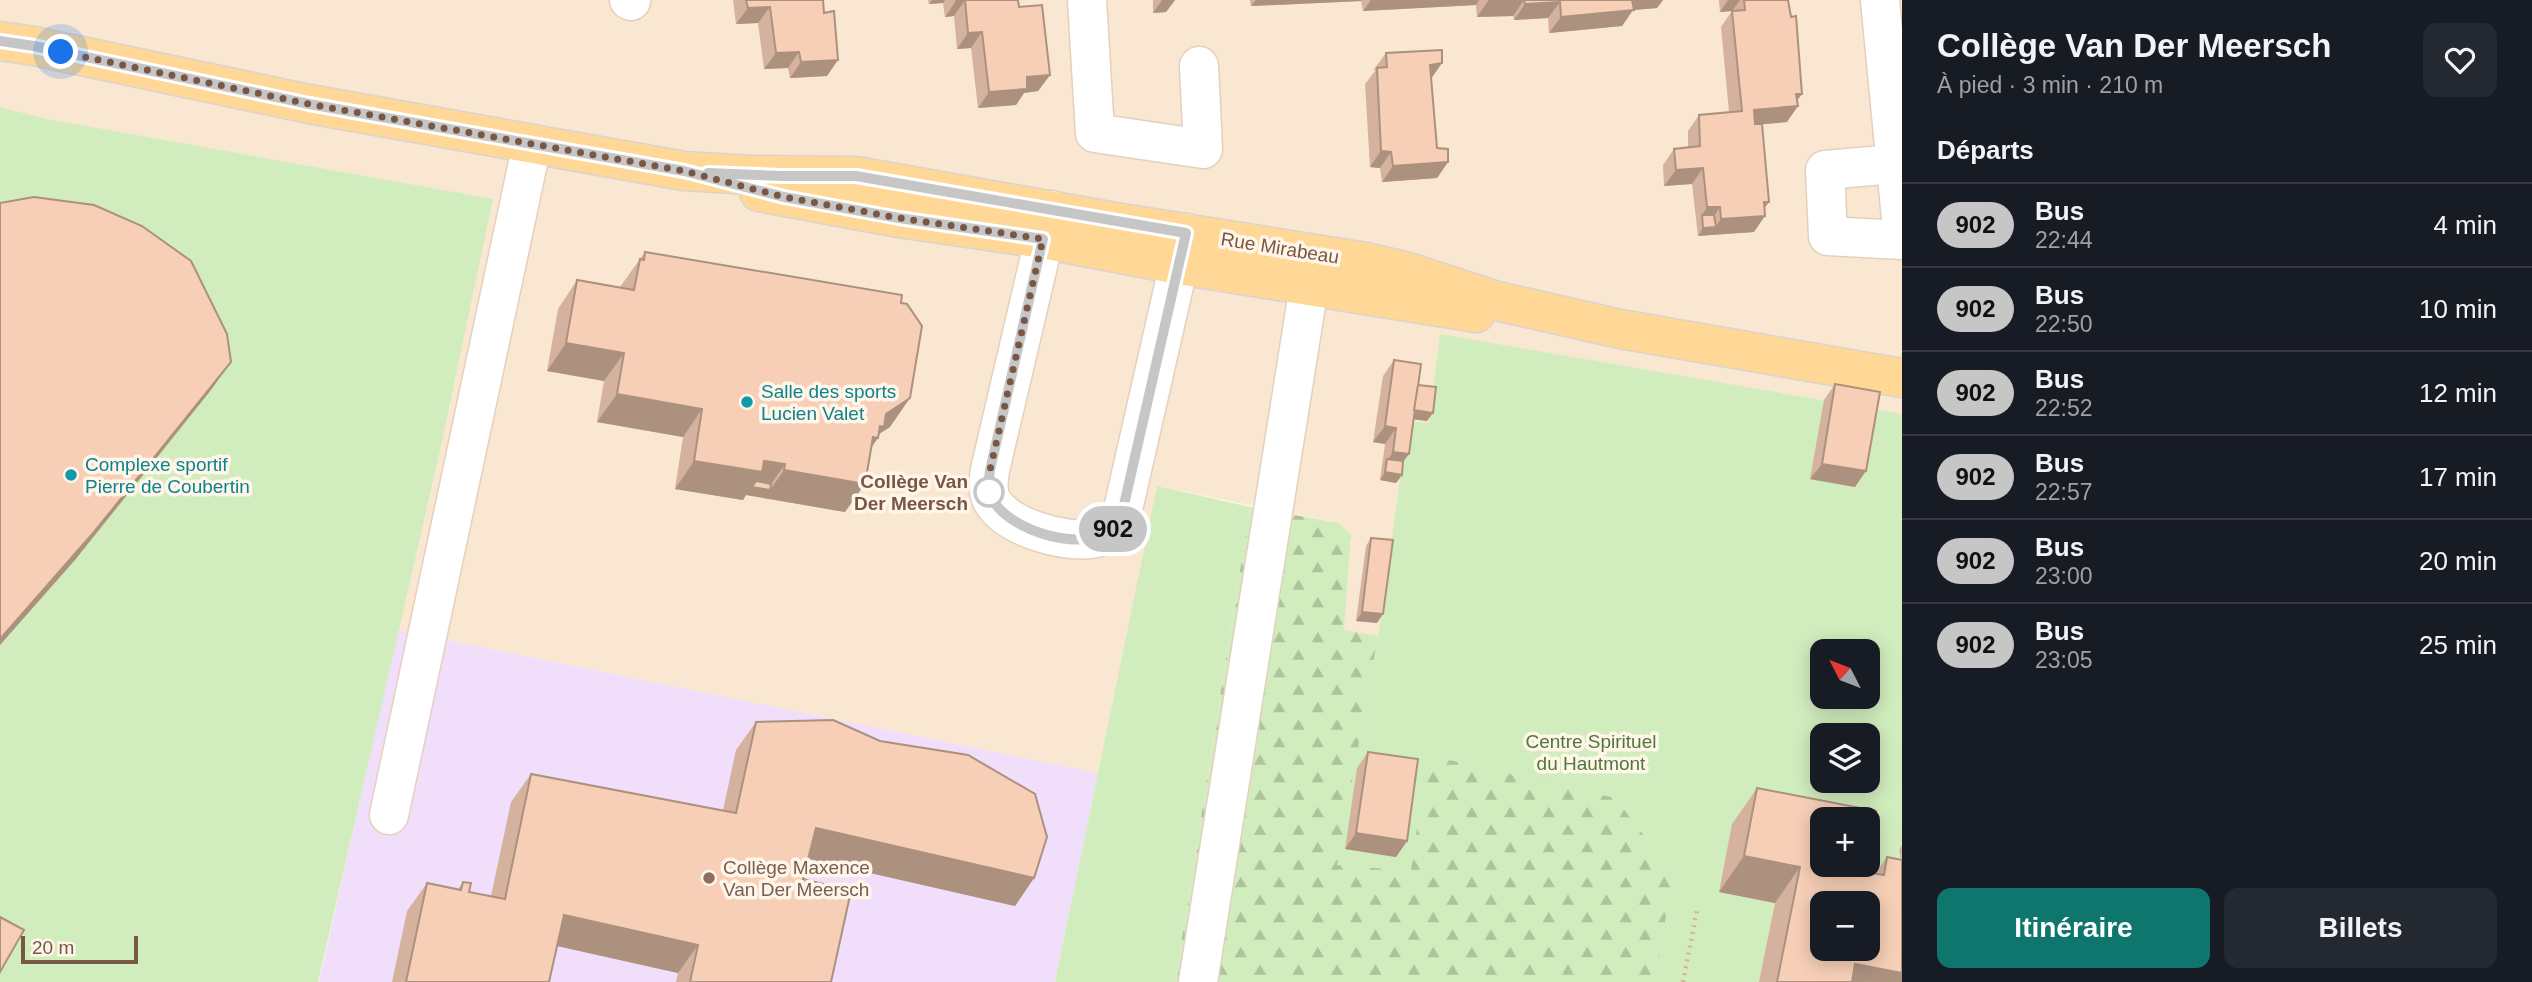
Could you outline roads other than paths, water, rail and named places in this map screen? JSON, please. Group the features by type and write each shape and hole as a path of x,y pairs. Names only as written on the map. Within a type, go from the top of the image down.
{"main road":[{"name":"Rue Mirabeau","path":"11,41 309,104 684,171 784,197 899,218 1047,224 1311,269 1397,269 1497,301 1620,328 1902,379"}],"street":[{"path":"1087,0 1096,133 1203,149 1199,66"},
{"path":"1880,0 1902,229"},
{"path":"389,815 532,144"},
{"path":"1895,164 1825,170 1828,236 1902,240"},
{"path":"1047,224 990,470 989,494 997,507 1011,520 1054,537 1095,539 1110,533 1121,518 1182,249"},
{"path":"1198,982 1311,269"}],"place":[{"name":"Salle des sports Lucien Valet","path":"747,402"},
{"name":"Complexe sportif Pierre de Coubertin","path":"71,475"},
{"name":"Collège Van Der Meersch","path":"989,492"},
{"name":"Collège Maxence Van Der Meersch","path":"709,878"}],"park label":[{"name":"Centre Spirituel du Hautmont","path":"1591,752"}]}
